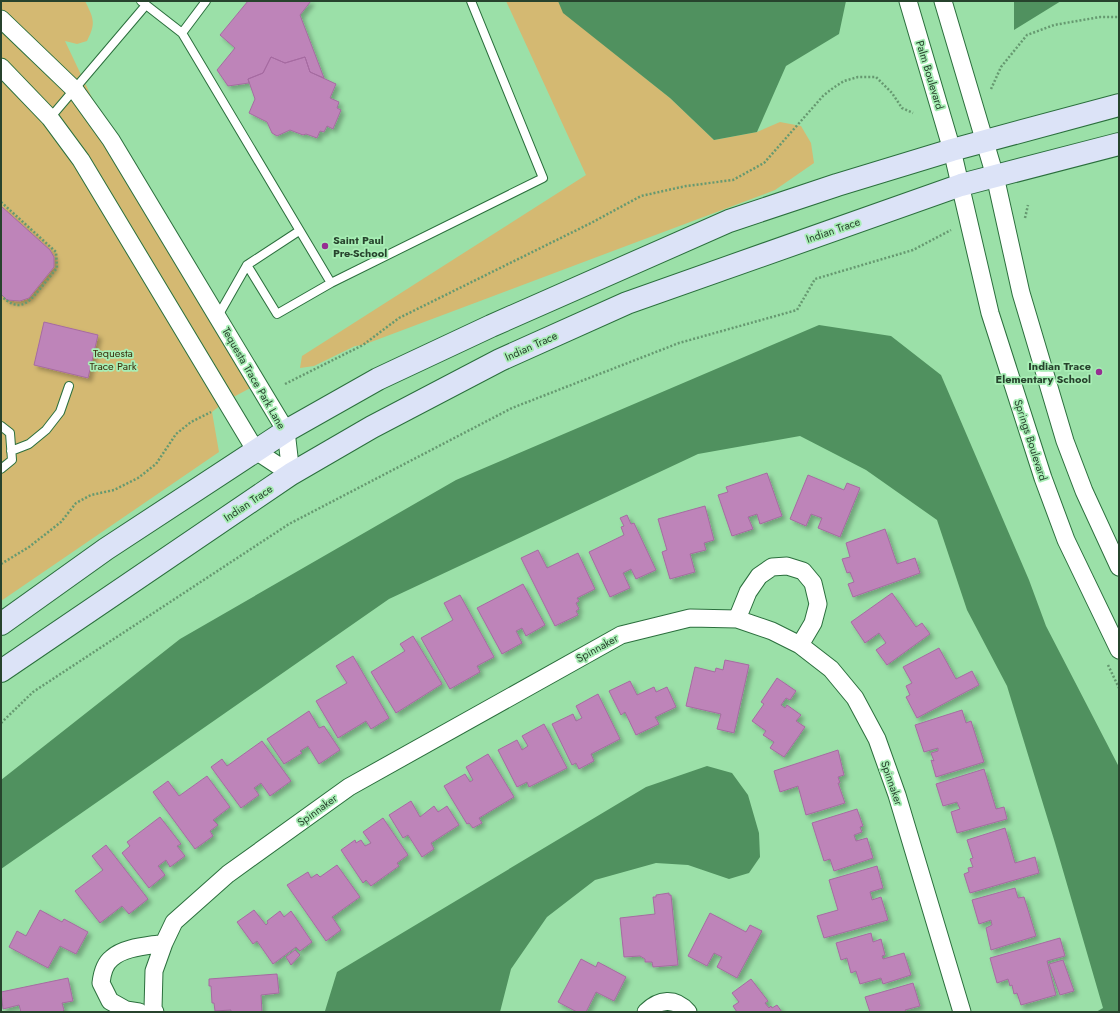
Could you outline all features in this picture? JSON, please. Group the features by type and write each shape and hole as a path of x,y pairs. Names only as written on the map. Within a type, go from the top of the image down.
{"main road":[{"path":"1,624 106,549 286,431 385,375 491,326 729,221 837,185 952,150 1119,104"},
{"name":"Indian Trace","path":"1,671 291,474 372,427 500,360 627,303 961,185 1119,144"}],"street":[{"name":"Palm Boulevard","path":"908,1 952,150"},
{"path":"943,1 995,176 1022,293 1065,441 1084,491 1119,567"},
{"name":"Tequesta Trace Park Lane","path":"1,19 75,90 112,140 286,431 291,474"},
{"path":"1,67 50,118 81,160 256,451 291,474"},
{"name":"Springs Boulevard","path":"952,150 990,312 1043,478 1066,540 1119,650"},
{"path":"737,619 748,592 759,576 772,567 787,566 803,571 813,583 818,604 813,623 800,645"},
{"name":"Spinnaker","path":"147,1011 154,971 164,943 174,922 228,874 356,783 620,634 690,618 737,619 772,631 800,645 831,669 855,698 877,739 897,795 962,1012"},
{"path":"147,1011 126,1010 110,1001 100,984 103,970 112,958 128,949 164,943"},
{"path":"646,1012 652,1006 660,1002 668,1001 684,1007 688,1012"}],"lane":[{"path":"182,33 206,1"},
{"path":"247,264 277,314 331,283 543,178 471,1"},
{"path":"50,118 75,90 143,3 182,33 331,283"},
{"path":"218,316 247,264 299,231"},
{"path":"11,451 29,444 46,430 60,412 70,386"},
{"path":"1,426 10,433 12,460 1,469"}],"path":[{"path":"992,89 1001,67 1027,35 1054,25 1100,17 1119,17"},
{"path":"285,384 363,345 399,318 591,223 641,196 686,186 733,180 764,163 823,96 844,81 858,77 876,77 892,93 902,108 913,113"},
{"path":"1,202 56,252 57,268 30,301 22,305 9,303 1,296"},
{"path":"1,723 34,692 289,524 498,415 512,408 679,343 797,310 814,279 913,250 952,229"},
{"path":"1,564 29,547 61,522 76,503 91,494 114,490 138,478 156,464 176,434 191,422 212,412 208,405"}],"green space":[{"name":"Tequesta Trace Park","path":"1,1 85,1 93,21 92,30 87,41 77,44 65,41 112,140 258,384 226,401 212,412 219,452 1,601"},
{"path":"506,1 558,1 564,13 670,98 714,140 757,132 780,122 801,126 811,143 814,163 775,190 363,345 355,346 314,366 300,368 302,356 586,175"}],"shaded area":[{"path":"558,1 846,1 839,34 786,66 757,132 714,140 670,98 563,13"},
{"path":"1014,1 1061,1 1014,30"},
{"path":"819,325 891,336 941,375 1029,580 1046,626 1119,767 1119,1012 1096,1012 1103,1008 1007,686 967,610 937,520 866,470 800,436 698,454 389,599 1,869 1,780 180,639 456,480"},
{"path":"707,766 732,773 748,795 759,833 760,857 749,873 729,879 688,865 656,863 595,880 547,917 511,969 500,1012 325,1011 337,972 646,787"}],"building":[{"path":"248,1 311,1 300,15 324,78 310,72 305,57 285,63 271,57 263,73 248,79 249,83 228,86 217,70 235,48 220,35"},
{"path":"271,57 285,63 305,57 310,72 336,84 330,98 339,102 337,108 341,110 333,129 327,126 324,132 320,131 317,138 290,130 277,136 272,133 267,122 249,113 255,99 248,79 263,73"},
{"path":"1,206 50,250 54,257 54,267 29,298 20,301 7,300 1,294"},
{"path":"44,322 98,335 88,378 34,365"},
{"path":"767,473 782,516 760,524 757,514 748,517 753,529 732,536 718,495 728,492 726,487"},
{"path":"808,475 844,490 847,483 860,488 840,537 818,528 822,518 811,514 806,526 790,519"},
{"path":"705,506 714,540 704,543 706,550 690,554 695,572 670,579 662,552 667,550 658,519"},
{"path":"627,515 631,524 634,523 656,570 636,579 631,569 623,573 630,588 610,597 589,552 624,535 621,527 624,526 620,518"},
{"path":"885,529 897,564 915,558 920,573 853,597 848,584 854,582 850,572 847,573 842,559 850,557 846,543"},
{"path":"538,550 547,568 578,553 595,589 577,598 579,601 576,603 579,609 576,611 578,615 555,626 521,558"},
{"path":"523,584 545,625 526,636 522,628 516,631 522,643 502,654 477,608"},
{"path":"892,593 916,627 922,623 930,634 887,665 876,650 886,643 879,633 865,643 851,622"},
{"path":"460,595 494,657 477,666 480,672 450,689 421,638 453,620 444,603"},
{"path":"413,636 442,684 396,713 371,672 405,651 400,644"},
{"path":"939,648 956,679 972,671 979,685 917,718 906,697 910,695 906,686 912,683 903,667"},
{"path":"353,656 389,718 371,729 366,721 338,738 316,701 347,683 336,666"},
{"path":"725,660 749,665 734,733 717,729 721,714 686,706 695,667 715,672 716,668 723,670"},
{"path":"777,678 796,691 790,700 786,698 781,705 785,708 787,705 801,715 796,721 805,727 784,757 770,748 774,742 763,735 766,731 752,721 764,704 761,702"},
{"path":"630,681 637,695 654,687 656,692 667,687 676,707 655,717 659,724 636,735 625,712 621,715 609,691"},
{"path":"598,694 620,739 591,754 594,761 579,769 576,763 572,765 552,724 573,714 576,721 582,718 576,706"},
{"path":"962,710 966,723 971,721 984,762 936,777 931,760 934,761 931,753 938,751 938,748 924,752 915,725"},
{"path":"309,711 319,728 324,726 340,750 319,764 308,746 300,751 302,753 284,764 267,739"},
{"path":"544,724 567,768 529,787 527,782 517,787 498,750 517,740 522,750 528,746 522,736"},
{"path":"262,741 291,781 270,796 261,783 254,788 259,795 241,808 211,767 222,759 227,766"},
{"path":"838,750 844,775 838,777 840,783 838,783 845,803 806,815 798,786 780,792 774,771"},
{"path":"488,754 514,797 479,818 482,823 473,828 469,823 467,824 444,786 465,774 470,782 473,780 466,767"},
{"path":"984,769 996,809 1004,807 1007,819 957,833 951,812 960,809 957,802 943,806 936,784"},
{"path":"207,776 230,807 213,820 218,825 210,831 213,836 195,849 153,792 168,781 179,796"},
{"path":"411,801 420,817 434,806 438,812 447,806 459,825 431,843 434,849 422,857 408,835 403,838 389,815"},
{"path":"857,809 863,826 860,827 862,832 854,835 856,841 867,838 873,858 834,871 830,859 824,861 812,823"},
{"path":"160,817 181,844 177,846 185,856 170,867 166,860 158,866 165,875 149,888 122,853 130,846 127,842"},
{"path":"383,818 408,855 397,863 399,866 371,886 366,880 363,883 341,850 355,840 356,843 361,840 365,846 371,843 363,832"},
{"path":"1005,828 1015,863 1035,857 1039,873 970,893 964,874 969,872 968,868 973,867 970,859 973,858 967,840"},
{"path":"106,845 148,899 129,914 122,906 100,923 75,891 103,870 92,856"},
{"path":"337,865 360,897 332,917 341,930 326,941 287,885 308,872 311,878 317,874 320,877"},
{"path":"877,866 883,888 870,892 872,900 881,897 888,920 824,938 817,916 838,910 829,880"},
{"path":"1015,888 1018,898 1024,897 1036,936 991,950 986,928 992,925 991,920 979,924 972,900"},
{"path":"669,893 669,895 671,895 678,965 653,967 652,962 645,962 645,959 640,956 624,957 620,918 655,914 653,897 656,897 656,895"},
{"path":"40,910 62,922 64,919 88,932 76,954 60,946 48,968 9,947 17,931 26,936"},
{"path":"254,910 266,925 268,923 267,921 280,911 284,917 291,911 312,942 300,951 296,947 273,964 257,941 253,944 237,922"},
{"path":"710,913 746,932 750,925 762,931 737,978 717,967 722,957 714,953 707,966 688,956"},
{"path":"871,933 873,942 881,939 885,955 882,956 883,959 904,953 911,975 883,984 881,978 860,984 856,971 851,973 847,958 841,960 836,943"},
{"path":"1060,938 1065,956 1047,961 1056,995 1021,1005 1017,993 1014,994 1012,985 1010,986 1008,979 997,983 990,958"},
{"path":"295,950 300,955 291,965 286,957"},
{"path":"581,959 596,967 598,962 626,977 614,1001 596,992 586,1012 577,1012 558,1002"},
{"path":"1063,960 1074,991 1060,995 1049,964"},
{"path":"277,974 279,993 261,995 262,1012 231,1012 231,1010 215,1011 214,1003 212,1003 209,979"},
{"path":"68,978 73,1001 62,1003 64,1010 62,1012 21,1012 19,1005 3,1009 1,992"},
{"path":"751,979 768,1001 765,1003 769,1008 777,1005 782,1012 737,1012 733,1006 739,1002 732,993"},
{"path":"913,983 920,1006 905,1010 906,1012 870,1012 865,997"}],"place":[{"name":"Saint Paul Pre-School","path":"325,246"},
{"name":"Indian Trace Elementary School","path":"1099,372"}]}
